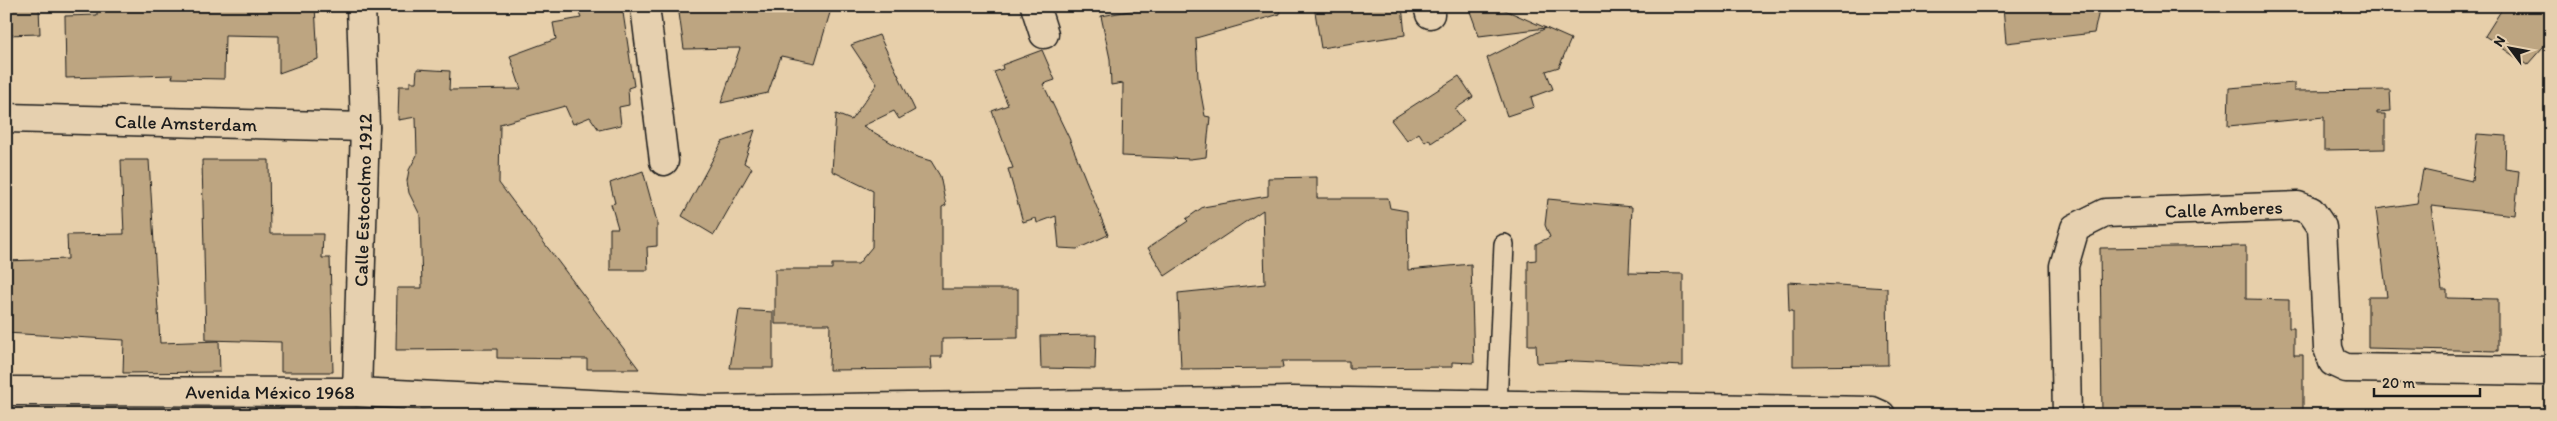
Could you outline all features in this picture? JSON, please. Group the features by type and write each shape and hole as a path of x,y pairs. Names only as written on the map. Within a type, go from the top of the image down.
{"street":[{"name":"Calle Estocolmo 1912","path":"358,392 365,127 361,6"},
{"path":"645,6 664,161"},
{"path":"1035,6 1044,34"},
{"name":"Calle Amsterdam","path":"6,118 365,127"},
{"name":"Calle Amberes","path":"2067,415 2064,266 2075,228 2105,213 2298,206 2311,211 2322,227 2328,348 2333,362 2346,368 2551,372"},
{"name":"Avenida México 1968","path":"6,391 358,392 709,412 1497,405 1872,411 1881,415"}],"lane":[{"path":"1497,405 1504,244"}],"building":[{"path":"6,6 39,6 40,34 6,35"},
{"path":"121,6 315,6 318,59 279,73 279,36 225,35 224,79 172,78 173,75 66,78 65,16 97,15 97,11 121,11"},
{"path":"576,6 622,6 634,86 628,88 629,105 619,107 621,125 599,130 590,117 573,124 565,106 500,124 499,183 639,369 587,369 587,359 497,358 497,349 396,350 397,288 422,288 420,215 409,193 407,181 409,170 417,155 416,117 398,120 399,86 410,86 410,82 416,82 417,69 450,71 449,90 521,89 510,56 556,39 553,23 581,18"},
{"path":"678,6 832,6 815,63 781,56 768,93 721,103 740,48 684,49"},
{"path":"1158,6 1279,6 1280,14 1196,38 1198,78 1205,116 1210,117 1206,157 1190,159 1122,156 1123,83 1111,85 1110,59 1101,16"},
{"path":"1314,6 1402,6 1405,35 1321,48"},
{"path":"1468,6 1496,6 1546,28 1479,36"},
{"path":"2003,6 2100,6 2094,33 2006,43"},
{"path":"2504,6 2551,6 2551,38 2527,65 2485,36"},
{"path":"1546,28 1571,39 1559,67 1546,71 1553,89 1531,97 1534,107 1507,116 1487,58"},
{"path":"879,35 915,110 899,119 894,111 863,126 914,156 931,161 940,176 946,205 942,207 942,289 1018,289 1018,338 942,339 942,357 931,357 932,369 829,370 830,324 775,324 775,269 832,269 832,264 858,264 872,247 873,191 832,171 836,114 851,120 877,84 851,45"},
{"path":"1042,50 1055,80 1043,84 1069,138 1108,235 1077,249 1059,248 1056,216 1037,223 1036,218 1023,222 1008,169 1013,168 992,111 1008,105 994,72 1003,69 1002,65"},
{"path":"1459,76 1473,97 1455,109 1464,121 1431,143 1429,139 1425,142 1419,133 1407,141 1391,120"},
{"path":"2294,83 2294,91 2390,90 2391,111 2377,112 2377,114 2385,114 2385,149 2324,150 2324,117 2228,126 2229,88"},
{"path":"755,130 744,163 752,168 714,235 682,216 722,142"},
{"path":"2477,134 2506,136 2505,169 2519,171 2515,215 2431,206 2442,290 2447,290 2447,298 2498,299 2498,351 2368,348 2368,297 2387,297 2376,209 2417,203 2423,170 2472,181"},
{"path":"121,160 149,160 160,343 219,341 220,372 123,373 124,340 6,333 6,261 68,259 67,235 124,234"},
{"path":"202,160 269,160 270,234 323,234 322,258 330,258 333,372 281,372 281,342 206,340"},
{"path":"643,171 657,222 657,246 647,247 648,270 610,270 610,228 618,228 611,204 615,203 610,183"},
{"path":"1317,177 1317,198 1388,198 1390,208 1407,211 1408,270 1471,264 1474,363 1452,362 1452,367 1349,368 1349,361 1282,361 1283,368 1181,369 1178,293 1265,284 1263,210 1165,276 1148,248 1188,221 1186,219 1203,207 1268,196 1268,178"},
{"path":"1548,199 1632,207 1629,273 1683,274 1683,366 1575,361 1537,363 1536,345 1528,345 1528,261 1536,260 1536,244 1550,237 1545,225"},
{"path":"2246,246 2246,299 2289,300 2289,328 2294,328 2294,355 2303,355 2303,415 2102,415 2100,248"},
{"path":"1788,282 1887,288 1888,365 1793,366 1793,311 1789,311"},
{"path":"739,310 773,312 773,368 730,368"},
{"path":"1096,335 1095,369 1041,368 1040,336"}]}
